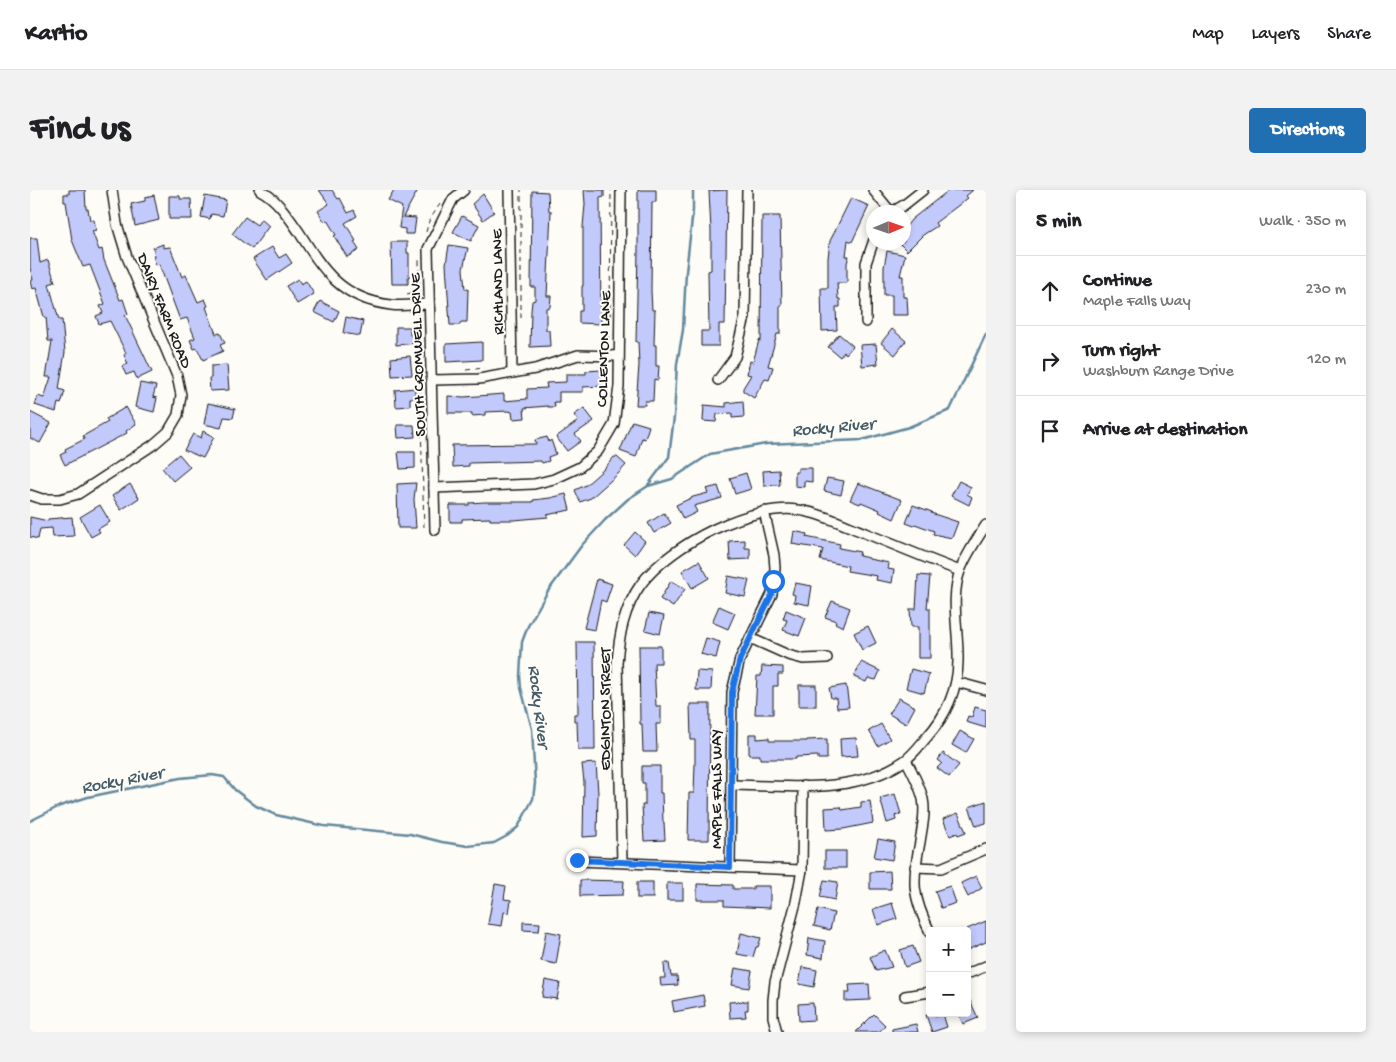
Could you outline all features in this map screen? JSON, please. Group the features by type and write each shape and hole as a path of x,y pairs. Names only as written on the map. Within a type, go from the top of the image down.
{"street":[{"name":"DAIRY FARM ROAD","path":"30,495 42,499 60,499 78,494 152,445 168,432 178,415 181,395 177,376 127,257 117,224 112,190"},
{"path":"260,190 266,193 286,213 320,265 333,280 349,291 367,299 391,305 429,304"},
{"name":"SOUTH CROMWELL DRIVE","path":"435,530 428,248 454,199 464,190"},
{"name":"RICHLAND LANE","path":"509,190 512,373"},
{"name":"COLLENTON LANE","path":"434,488 534,484 554,479 580,467 598,451 614,424 619,386 621,190"},
{"path":"718,380 735,357 745,317 747,190"},
{"path":"873,190 885,205"},
{"path":"904,205 923,190"},
{"path":"866,322 866,263 871,250"},
{"path":"432,380 478,379 536,369 578,355 618,356"},
{"name":"EDGINTON STREET","path":"622,862 618,645 624,618 641,584 669,555 690,542 742,517 764,511 803,510 832,519 960,571"},
{"name":"MAPLE FALLS WAY","path":"730,867 732,692 740,659 772,594 774,556 764,511"},
{"path":"731,785 804,786 850,783 885,773 906,760 937,726 950,702 956,682 958,662 956,618 960,571 986,524"},
{"path":"750,638 788,655 803,658 827,658"},
{"path":"956,682 986,690"},
{"path":"906,760 924,800 924,821 915,867 914,889 920,913 927,927"},
{"path":"777,1032 773,1017 772,1000 802,870 804,786"},
{"path":"915,867 941,868 986,849"},
{"path":"577,860 802,870"},
{"path":"971,972 986,966"},
{"path":"905,996 926,993"}],"path":[{"path":"521,190 521,317"},
{"path":"610,322 611,190"},
{"path":"418,313 424,529"},
{"path":"600,346 607,342 610,329"},
{"path":"462,370 486,368"}],"building":[{"path":"69,190 85,190 86,209 88,209 90,220 94,220 96,230 92,231 99,250 102,249 104,260 120,300 123,299 128,314 125,315 152,372 137,379 134,372 126,375 122,366 128,364 124,355 126,353 110,321 99,324 96,316 103,313 100,306 105,304 90,265 83,267 72,240 66,202 64,202 64,194 69,194"},
{"path":"319,190 332,190 338,199 340,198 348,213 354,210 357,216 345,223 359,250 347,257 327,220 324,221 318,211 329,204"},
{"path":"394,190 418,190 403,217 416,218 414,234 405,234 405,229 399,228 402,207 388,200"},
{"path":"584,190 604,190 604,197 600,198 601,324 579,323 579,311 582,311 583,286"},
{"path":"638,190 656,190 656,202 652,202 651,291 652,310 655,310 654,345 656,345 656,366 659,366 658,380 654,379 653,401 645,401 645,405 636,405 639,365 638,342 636,342"},
{"path":"727,190 725,324 719,324 719,346 701,346 701,331 709,331 708,271 711,270 711,231 709,191"},
{"path":"949,190 973,190 966,196 968,198 935,223 937,226 923,235 911,247 912,219"},
{"path":"532,191 548,192 549,211 551,211 547,296 551,296 550,307 546,308 546,330 549,330 550,346 530,347 532,301 535,300 535,287 531,287"},
{"path":"483,194 494,212 483,220 472,204"},
{"path":"154,195 159,220 135,226 131,204 145,201 145,197"},
{"path":"169,196 191,199 192,219 169,219"},
{"path":"205,196 226,200 223,216 211,214 210,219 201,217"},
{"path":"851,198 867,205 866,212 852,242 848,240 846,256 849,256 847,283 837,283 840,307 836,307 837,330 822,331 821,288 828,288 830,241"},
{"path":"462,216 479,225 471,241 453,232"},
{"path":"762,216 780,216 782,306 780,306 780,334 777,334 768,366 773,367 769,380 765,379 754,398 743,391 743,388 751,375 747,374 750,361 753,362 759,340 761,341"},
{"path":"245,217 257,225 261,219 269,226 252,249 232,234"},
{"path":"30,238 37,238 40,263 48,260 55,282 49,284 59,320 62,320 65,352 59,389 65,391 61,404 58,403 56,412 35,405 38,396 44,398 51,377 46,377 52,341 48,341 46,317 44,317 36,288 32,289 30,281 33,280 30,268"},
{"path":"391,242 407,242 407,253 409,253 408,284 392,284"},
{"path":"163,244 163,248 170,247 182,277 186,275 198,302 205,299 216,334 220,333 225,343 220,345 223,351 203,360 197,348 194,349 190,340 195,338 187,318 180,320 159,264 156,265 153,248"},
{"path":"449,245 468,248 463,269 465,289 468,289 467,322 461,322 460,325 450,325 446,264"},
{"path":"272,247 279,258 286,254 292,263 267,280 253,259"},
{"path":"887,251 905,255 900,276 903,276 903,297 907,297 908,315 892,315 892,295 884,295 884,267"},
{"path":"298,279 301,284 306,281 314,294 297,304 286,286"},
{"path":"320,301 339,311 334,322 314,312"},
{"path":"346,317 363,321 360,336 343,333"},
{"path":"396,327 410,327 410,335 416,335 417,343 396,345"},
{"path":"892,329 906,341 895,355 881,343"},
{"path":"839,334 853,346 846,354 844,352 840,357 828,347"},
{"path":"482,342 482,360 446,362 446,344"},
{"path":"876,344 878,364 862,366 860,345"},
{"path":"410,356 412,375 392,376 391,358"},
{"path":"227,365 229,390 210,391 209,378 211,378 211,366"},
{"path":"601,370 602,386 583,387 583,392 559,392 559,402 554,402 555,407 524,408 525,418 513,419 512,412 509,411 485,412 485,415 472,416 472,413 448,413 448,396 464,397 504,394 504,401 527,399 527,389 547,388 546,383 566,382 566,374 586,374 586,371"},
{"path":"140,383 156,386 153,397 157,398 154,412 135,407"},
{"path":"415,388 415,398 410,398 410,406 396,407 395,390"},
{"path":"743,401 744,417 732,418 732,413 717,414 716,422 703,421 704,405 726,407 726,403"},
{"path":"208,403 235,409 233,418 224,417 221,428 204,424"},
{"path":"126,407 136,424 126,431 127,433 65,465 60,455 66,452 65,449 85,439 83,436 108,422 106,419"},
{"path":"584,408 594,421 575,434 581,441 567,451 556,437 578,421 574,415"},
{"path":"30,412 51,423 40,443 30,438"},
{"path":"632,421 649,426 645,439 642,438 636,457 620,451"},
{"path":"397,425 414,425 415,437 398,438"},
{"path":"203,431 214,437 203,458 184,450 193,434 201,438"},
{"path":"547,437 549,442 551,440 556,454 548,457 549,461 542,463 541,461 469,463 469,466 453,467 452,445 536,444 535,440"},
{"path":"398,452 415,452 415,468 400,469"},
{"path":"179,454 190,467 173,481 162,468"},
{"path":"614,457 617,457 626,465 591,498 580,502 575,490 586,485"},
{"path":"798,468 812,468 812,482 804,481 804,487 795,486 795,472 798,472"},
{"path":"779,470 780,485 764,486 763,471"},
{"path":"746,473 751,489 735,494 730,478"},
{"path":"827,478 844,481 841,495 824,491"},
{"path":"959,481 971,487 967,494 972,497 969,505 951,496"},
{"path":"416,483 414,499 416,528 398,528 397,484"},
{"path":"858,483 902,500 894,519 879,512 880,510 861,502 860,504 850,500"},
{"path":"130,484 139,498 121,510 112,496"},
{"path":"718,486 722,498 694,506 697,512 683,519 676,505 693,497 708,493 706,489"},
{"path":"566,494 570,510 547,515 548,517 514,520 490,520 490,518 462,519 462,522 450,522 450,505 469,505 469,503 485,502 533,502 533,500"},
{"path":"100,505 110,522 98,529 100,532 91,537 80,517"},
{"path":"913,505 958,522 952,538 933,534 934,531 915,524 914,526 906,523"},
{"path":"664,513 671,523 654,533 648,523"},
{"path":"30,517 48,521 48,519 72,517 74,536 53,537 52,528 40,529 38,539 30,537"},
{"path":"794,531 807,534 806,537 840,544 839,548 860,552 859,556 889,563 888,569 894,570 892,583 876,580 877,576 847,571 848,566 820,560 823,549 792,544"},
{"path":"635,532 645,541 635,555 624,545"},
{"path":"745,540 745,548 750,548 750,559 730,560 729,541"},
{"path":"699,561 709,578 692,588 682,571"},
{"path":"918,575 930,576 927,608 930,608 930,658 918,658 918,627 911,627 910,609 916,609"},
{"path":"728,576 749,580 745,597 725,593"},
{"path":"597,579 612,584 606,602 601,600 595,630 584,628"},
{"path":"671,581 685,589 673,607 660,599"},
{"path":"795,583 812,586 809,605 794,602 795,595 792,594"},
{"path":"832,601 850,608 843,627 835,623 836,621 825,617"},
{"path":"719,606 735,613 728,629 712,622"},
{"path":"786,610 806,618 799,636 783,630 787,620 783,619"},
{"path":"649,613 664,616 660,634 645,630"},
{"path":"868,626 876,643 862,650 854,633"},
{"path":"706,638 720,642 716,658 701,654"},
{"path":"577,642 594,642 595,750 578,750 577,721 574,721 574,714 578,714"},
{"path":"639,646 661,646 661,663 654,663 656,706 661,706 661,724 656,724 657,752 643,752 642,724 640,724"},
{"path":"861,662 880,671 876,680 868,678 866,682 854,677"},
{"path":"762,666 783,667 783,674 778,674 778,686 773,686 773,714 755,714 757,676 761,676"},
{"path":"911,669 929,674 924,693 906,688"},
{"path":"697,671 712,672 711,690 696,690"},
{"path":"799,685 816,685 816,706 799,706"},
{"path":"846,685 849,707 837,708 836,698 831,698 829,688"},
{"path":"899,698 915,707 906,724 889,714"},
{"path":"690,704 710,704 709,840 688,840 689,793 694,793 695,763 695,740 691,740"},
{"path":"975,707 986,710 986,728 966,722 968,716 972,717"},
{"path":"881,724 890,739 878,746 869,731"},
{"path":"960,731 974,739 966,753 952,745"},
{"path":"749,734 757,734 757,739 769,738 769,741 827,739 827,759 818,759 818,756 796,757 796,759 760,759 760,755 749,755"},
{"path":"856,738 858,756 841,757 840,739"},
{"path":"943,753 959,765 949,777 937,768 942,763 938,760"},
{"path":"596,763 598,793 597,836 583,837 584,782 582,764"},
{"path":"642,766 660,766 660,793 662,793 665,840 644,841 642,805 645,805 645,783 642,783"},
{"path":"895,794 901,814 895,816 896,820 887,823 880,798"},
{"path":"870,801 873,823 843,829 826,830 825,808 841,807 842,810 861,807 861,802"},
{"path":"986,801 986,823 976,826 969,807"},
{"path":"958,813 966,832 950,836 943,819"},
{"path":"878,839 895,842 892,860 874,857"},
{"path":"825,851 846,851 846,868 825,868"},
{"path":"890,871 891,889 870,889 870,872"},
{"path":"976,876 982,888 968,897 961,883"},
{"path":"580,880 624,881 623,895 580,896"},
{"path":"824,880 838,882 835,900 820,897"},
{"path":"637,882 653,882 653,898 637,898"},
{"path":"667,883 683,883 683,900 667,900"},
{"path":"495,884 506,886 504,899 511,900 509,913 504,912 502,926 488,924"},
{"path":"697,884 733,885 733,889 753,889 753,886 770,886 770,908 724,906 724,900 697,900"},
{"path":"950,886 956,903 941,908 935,891"},
{"path":"892,903 897,919 878,925 873,909"},
{"path":"818,909 834,913 830,930 814,926"},
{"path":"986,921 986,942 971,948 971,927"},
{"path":"523,922 540,923 539,931 523,930"},
{"path":"546,931 561,934 556,964 541,961"},
{"path":"741,933 761,938 753,957 737,954"},
{"path":"809,938 825,941 823,958 807,955"},
{"path":"913,946 919,962 905,967 900,950"},
{"path":"885,950 892,967 876,971 870,957"},
{"path":"664,963 669,963 671,976 677,976 678,985 661,986 660,978 665,978"},
{"path":"802,967 817,970 814,987 799,984"},
{"path":"735,968 752,971 749,988 732,985"},
{"path":"545,980 560,983 557,999 542,997"},
{"path":"869,984 870,1000 845,1001 845,993 850,993 849,985"},
{"path":"703,995 705,1006 674,1012 672,1001"},
{"path":"748,1001 748,1010 745,1010 746,1017 730,1018 729,1002"},
{"path":"813,1003 814,1020 799,1021 798,1004"},
{"path":"971,1003 978,1018 963,1024 960,1017 971,1017"},
{"path":"874,1014 885,1025 879,1032 856,1032"},
{"path":"927,1017 944,1017 947,1027 932,1032"},
{"path":"916,1024 918,1032 892,1032 892,1029"}],"waterway":[{"path":"648,485 669,457 674,417 677,364 683,330 693,190"},
{"name":"Rocky River","path":"30,821 60,806 88,797 180,778 212,775 224,777 235,790 256,806 276,815 324,826 410,834 468,846 494,843 518,827 533,799 535,783 532,729 521,688 520,676 522,642 528,626 548,591 582,545 605,520 628,499 648,486 672,479 710,454 766,444 862,440 909,427 950,410 986,334"}],"route":[{"path":"577,860 730,867 732,692 740,659 772,594 773,581"}]}
